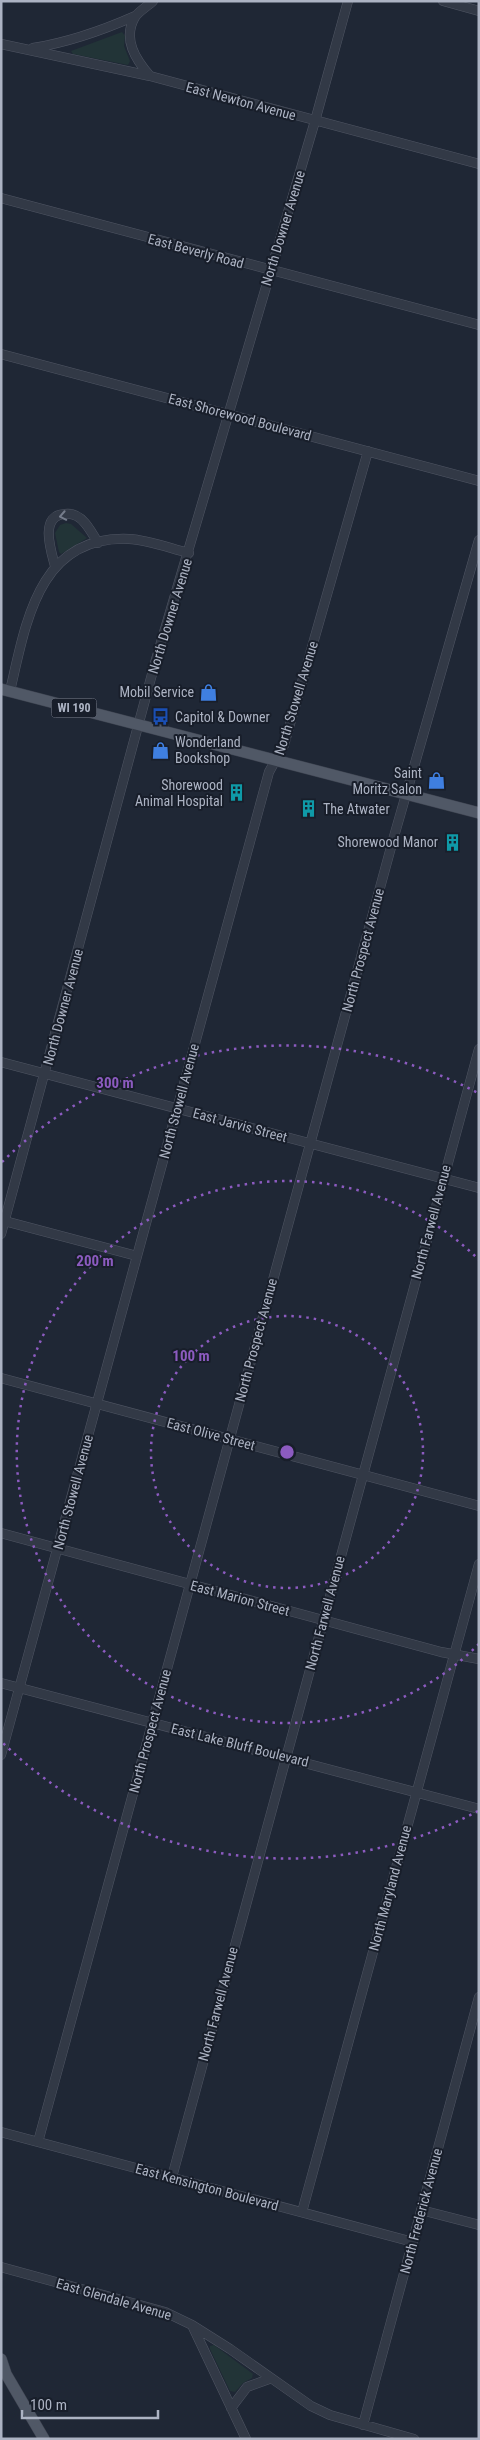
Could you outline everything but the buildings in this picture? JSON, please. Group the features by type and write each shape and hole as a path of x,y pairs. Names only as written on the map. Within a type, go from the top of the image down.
{"main road":[{"name":"WI 190","path":"6,690 479,813"},
{"path":"1,2359 6,2374 44,2439"}],"street":[{"path":"27,48 61,44 90,36 135,16 153,1"},
{"name":"North Downer Avenue","path":"1,1234 3,1220 45,1074 139,724 316,120 348,1"},
{"path":"443,1 479,11"},
{"path":"135,16 131,28 132,52 150,76"},
{"name":"East Newton Avenue","path":"1,44 27,48 150,76 479,164"},
{"name":"East Beverly Road","path":"1,198 479,325"},
{"name":"East Shorewood Boulevard","path":"1,354 479,481"},
{"name":"North Stowell Avenue","path":"1,1756 136,1256 268,779 284,745 368,450"},
{"path":"55,566 50,547 49,527 54,518 60,514 72,514 78,517 86,524 98,543"},
{"path":"6,690 31,610 55,566 76,552 98,543 128,539 189,553"},
{"name":"North Prospect Avenue","path":"38,2142 406,794 479,540"},
{"name":"North Farwell Avenue","path":"172,2177 284,1757 479,1049"},
{"name":"East Jarvis Street","path":"1,1062 479,1188"},
{"path":"3,1220 136,1256"},
{"name":"East Olive Street","path":"1,1378 479,1506"},
{"name":"East Marion Street","path":"1,1533 323,1620 479,1659"},
{"name":"North Maryland Avenue","path":"302,2212 479,1564"},
{"name":"East Lake Bluff Boulevard","path":"1,1683 479,1809"},
{"name":"North Frederick Avenue","path":"363,2425 479,1997"},
{"name":"East Kensington Boulevard","path":"1,2132 413,2242"},
{"path":"421,2210 479,2225"},
{"name":"East Glendale Avenue","path":"1,2267 166,2312 192,2325 230,2349 270,2379 311,2406 330,2415 414,2439"},
{"path":"192,2325 246,2439"},
{"path":"231,2408 247,2387 270,2379"}],"shaded area":[{"path":"122,32 125,36 124,46 130,61 128,65 73,54 71,51"},
{"path":"71,524 87,538 61,554 55,533 60,525"},
{"path":"214,2345 253,2374 252,2378 243,2383 235,2392 230,2391 210,2349 210,2346"}],"place":[{"name":"Mobil Service","path":"208,692"},
{"name":"Capitol & Downer","path":"161,717"},
{"name":"Wonderland Bookshop","path":"161,750"},
{"name":"Saint Moritz Salon","path":"436,781"},
{"name":"Shorewood Animal Hospital","path":"237,793"},
{"name":"The Atwater","path":"309,809"},
{"name":"Shorewood Manor","path":"452,842"}]}
